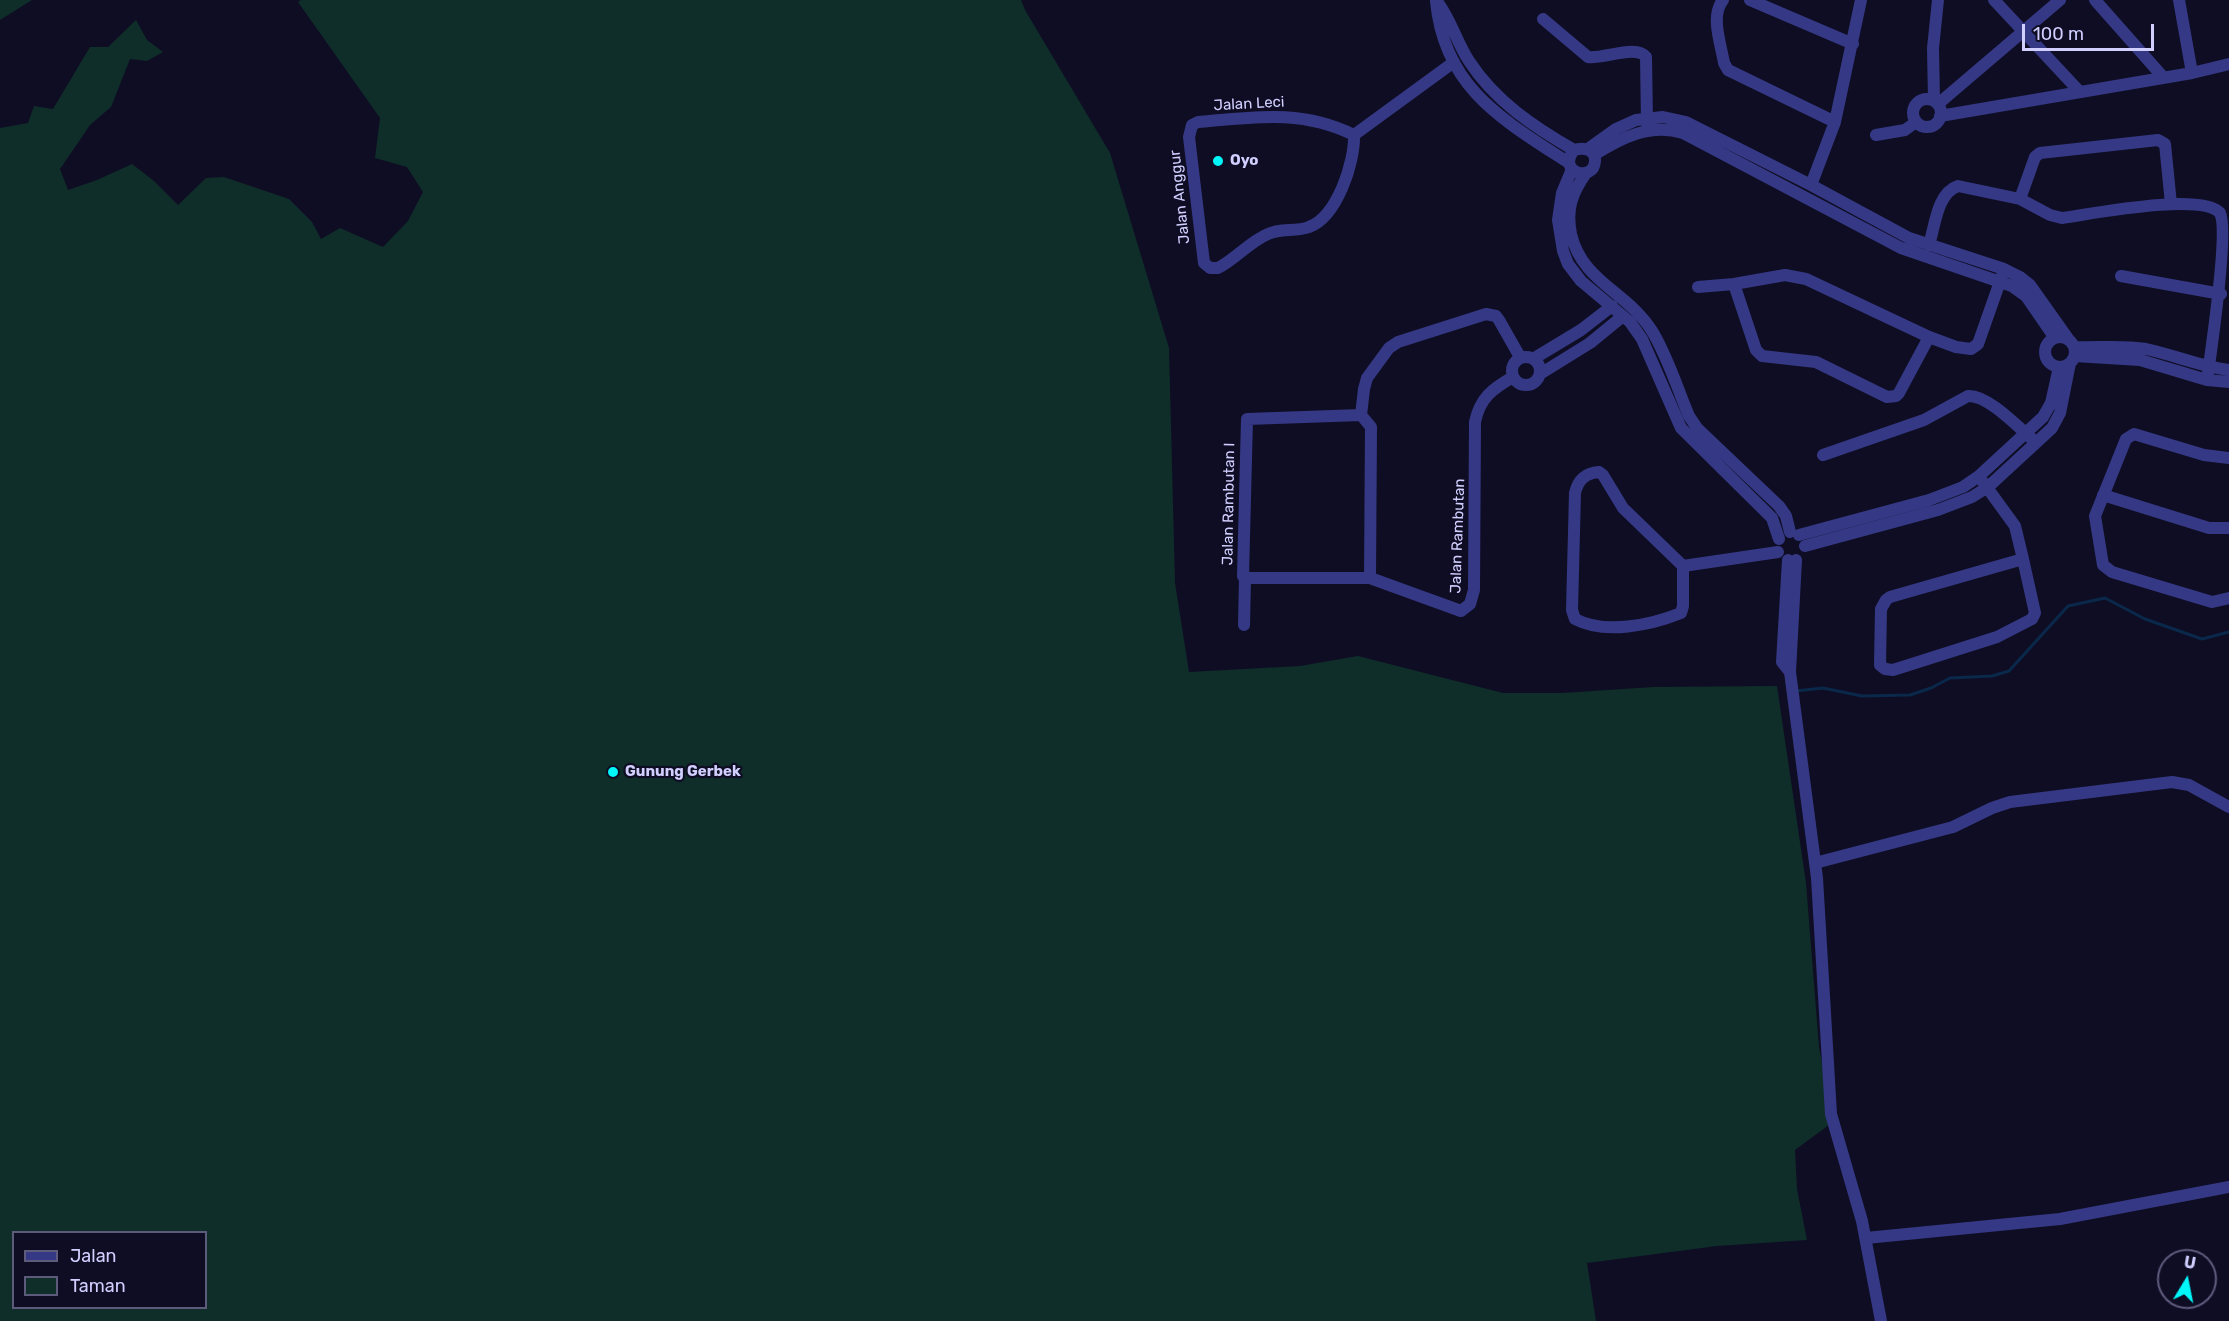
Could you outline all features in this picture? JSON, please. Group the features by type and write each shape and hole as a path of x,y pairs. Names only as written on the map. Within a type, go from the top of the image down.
{"street":[{"path":"1723,0 1716,16 1724,63 1728,70 1835,122"},
{"path":"1750,0 1853,44"},
{"path":"1811,185 1835,122 1861,0"},
{"path":"1938,0 1933,48 1937,107 1936,123 1928,127 1916,122 1913,118 1913,109 1917,102 1926,99 1937,107 2079,91 2192,73 2229,64"},
{"path":"1994,0 2079,91"},
{"path":"1937,107 2060,0"},
{"path":"2095,0 2163,77"},
{"path":"2179,0 2192,73"},
{"path":"1574,150 1519,123 1482,101 1461,76 1454,62 1443,18 1480,76 1519,123 1578,173 1586,173"},
{"path":"1543,19 1588,57 1598,58 1637,51 1644,54 1646,57 1647,131"},
{"path":"1354,135 1454,62"},
{"name":"Jalan Leci","path":"1189,137 1192,125 1198,122 1268,116 1313,121 1354,135"},
{"path":"1591,152 1625,124 1647,118 1676,118 1686,122 1811,185 1897,232 2030,285 2069,355 2051,403 2043,417 1979,476 1963,487 1791,546"},
{"path":"1876,135 1905,130 1916,122"},
{"path":"1591,152 1632,134 1647,131 1670,130 1683,134 1901,249 2002,275 2026,296 2055,338"},
{"name":"Jalan Anggur","path":"1189,137 1202,258 1210,268 1218,268 1269,233 1302,229 1320,221 1328,213 1345,179 1353,156 1354,135"},
{"path":"2020,199 2038,154 2158,140 2165,144 2171,204"},
{"path":"1791,546 1772,518 1681,428 1642,339 1623,316 1612,306 1563,251 1558,232 1562,193 1571,166 1570,156 1574,150 1581,147 1591,152 1595,163 1574,190 1569,214 1580,270 1641,316 1653,332 1689,416 1697,428 1779,506 1786,516 1791,546 1790,676 1816,869 1830,1100 1836,1135 1866,1238 1881,1321"},
{"path":"1752,170 1759,158"},
{"path":"1929,245 1944,195 1951,188 1965,186 2020,199 2050,215 2062,218 2171,204 2202,204 2214,208 2224,218 2227,236 2221,294 2207,380"},
{"path":"1698,286 1734,284 1785,275 1806,279 1929,337 1961,348 1975,347 1978,344 2002,275"},
{"path":"2121,276 2221,294"},
{"path":"1734,284 1756,350 1762,356 1816,362 1887,397 1896,396 1899,393 1929,337"},
{"path":"1533,359 1581,330 1612,306"},
{"path":"1370,578 1371,427 1361,415 1367,378 1381,356 1398,342 1491,314 1499,320 1520,357"},
{"path":"1520,357 1512,368 1513,377 1519,383 1527,385 1535,382 1540,374 1590,343 1623,316"},
{"path":"1683,566 1791,546 1957,504 1972,497 1988,487 2037,443 2052,428 2060,413 2069,355 2060,337 2055,338 2046,346 2044,354 2048,362 2069,355 2126,347 2229,370"},
{"path":"2069,355 2140,360 2207,380 2229,382"},
{"path":"1520,357 1533,359 1539,365 1540,374"},
{"name":"Jalan Rambutan","path":"1370,578 1455,610 1461,611 1470,604 1474,590 1475,422 1478,409 1487,394 1513,377"},
{"path":"1824,455 1924,420 1968,396 1982,399 1995,407 2037,443"},
{"name":"Jalan Rambutan I","path":"1361,415 1247,419 1243,576 1245,578 1370,578"},
{"path":"2229,458 2205,455 2134,434 2126,439 2097,508 2095,524 2103,565 2107,569 2212,602 2229,598"},
{"path":"1593,472 1603,475 1623,508 1683,566 1683,606 1678,614 1625,628 1575,619 1572,610 1575,493 1581,479 1593,472"},
{"path":"1979,476 2015,526 2023,559 2035,613 2032,619 1997,637 1893,670 1885,669 1880,665 1881,609 1890,597 2023,559"},
{"path":"2103,495 2209,528 2229,528"},
{"path":"1244,625 1245,578"},
{"path":"1816,869 1953,827 2010,802 2172,782 2189,786 2229,807"},
{"path":"1866,1238 2060,1219 2229,1187"}],"green space":[{"path":"0,0 32,0 0,20"},
{"path":"301,0 1021,0 1110,153 1169,348 1175,583 1189,672 1300,666 1358,656 1503,693 1562,693 1654,687 1777,686 1806,883 1819,1047 1833,1122 1795,1150 1797,1189 1807,1240 1717,1246 1587,1263 1596,1321 0,1321 0,128 28,123 34,106 53,109 90,47 108,47 136,20 147,40 163,52 147,61 130,59 111,107 90,125 60,169 68,190 132,164 154,181 178,205 206,178 224,177 289,199 312,222 321,239 340,228 383,247 408,221 423,192 407,167 375,158 380,118 298,2"}],"waterway":[{"path":"1796,691 1823,688 1862,696 1910,695 1950,678 1992,676 2009,671 2068,606 2105,598 2145,619 2202,639 2229,632"}],"place":[{"name":"Oyo","path":"1218,161"},
{"name":"Gunung Gerbek","path":"613,772"}]}
